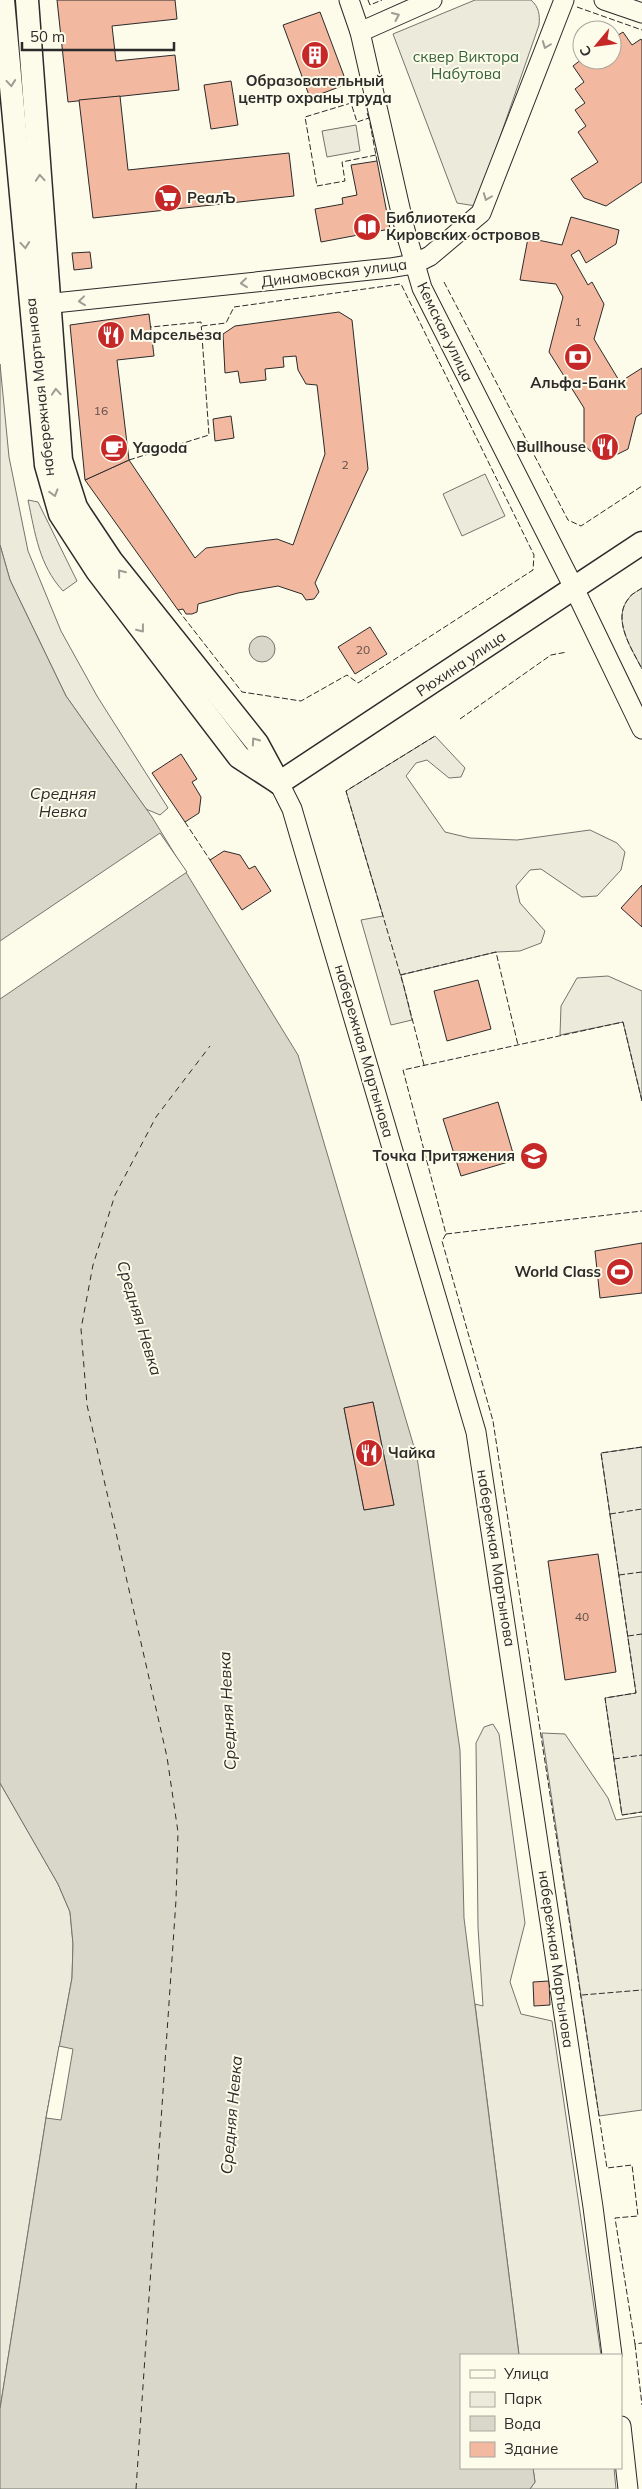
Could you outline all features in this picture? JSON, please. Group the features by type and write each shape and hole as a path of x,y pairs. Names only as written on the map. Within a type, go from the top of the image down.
{"street":[{"name":"набережная Мартынова","path":"3,0 40,305"},
{"name":"набережная Мартынова","path":"27,0 46,465 60,514 97,571 239,757 279,783 297,825 476,1432 592,2198 612,2354"},
{"name":"Кемская улица","path":"349,0 360,32 414,264 422,288 574,588 642,729"},
{"path":"360,32 432,0"},
{"name":"Динамовская улица","path":"40,305 414,264 430,256 450,242 481,213 564,0"},
{"path":"604,0 642,13"},
{"name":"Рюхина улица","path":"279,783 642,543"},
{"path":"622,2435 628,2489"}],"green space":[{"name":"сквер Виктора Набутова","path":"475,0 531,0 537,8 539,18 539,25 476,206 457,203 393,34"},
{"path":"356,125 360,151 327,157 322,131"},
{"path":"0,364 9,457 28,551 61,631 97,696 168,808 160,815 146,809 66,696 10,580 0,545"},
{"path":"485,474 505,516 462,536 443,494"},
{"path":"28,500 38,502 77,581 63,591 48,570 43,559"},
{"path":"642,588 642,669 625,634 622,615 624,606 630,597"},
{"path":"435,736 465,768 461,777 449,778 427,760 416,763 406,776 445,832 470,838 517,840 590,830 617,843 625,852 621,870 597,896 582,897 541,869 530,870 516,886 520,903 545,931 541,943 520,951 496,952 401,975 412,1020 391,1025 361,920 383,916 346,791"},
{"path":"608,976 642,991 642,1101 623,1022 560,1035 561,1006 577,978"},
{"path":"642,1447 642,1812 622,1815 605,1698 636,1693 601,1453"},
{"path":"493,1724 499,1734 525,1923 510,1982 521,2014 552,2021 601,2354 519,2354 475,2004 483,2006 478,1927 476,1743 484,1727"},
{"path":"542,1733 565,1734 608,1798 616,1820 642,1816 642,2110 599,2116"},
{"path":"0,1783 58,1884 70,1912 73,1944 72,1978 46,2118 0,2409"},
{"path":"533,2469 614,2469 616,2489 530,2489 535,2482"}],"water":[{"name":"Средняя Невка","path":"0,545 10,580 66,696 152,817 298,1055 417,1457 460,1750 464,1918 519,2354 460,2354 460,2469 533,2469 535,2482 530,2489 0,2489 0,2409 46,2118 72,1978 73,1944 70,1912 58,1884 0,1783","holes":["373,1402 394,1505 364,1510 344,1408"]},
{"path":"262,636 271,640 275,649 271,658 262,662 253,658 249,649 253,640"}],"pier":[{"path":"160,833 187,872 0,999 0,941"},
{"path":"59,2046 73,2049 61,2120 46,2118"}],"building":[{"path":"57,0 175,0 177,19 112,26 116,61 175,55 179,90 68,102"},
{"name":"Образовательный центр охраны труда","path":"320,12 347,84 310,98 283,25"},
{"path":"622,33 632,45 641,39 642,41 642,182 606,206 584,198 571,179 598,162 578,132 586,126 575,110 585,103 575,89 584,82 576,70 622,70"},
{"path":"231,81 238,125 211,129 204,85"},
{"path":"120,96 128,170 289,153 294,196 93,218 79,100"},
{"path":"377,161 390,229 321,242 315,209 343,204 342,198 357,195 351,165"},
{"path":"571,217 619,230 616,244 586,263 579,250 571,255 588,285 592,282 604,304 594,339 620,382 642,368 642,413 636,417 628,449 618,454 590,451 584,444 584,408 549,352 563,297 556,284 520,280 528,238 562,245"},
{"path":"90,252 92,268 74,270 72,253"},
{"path":"339,312 352,320 368,469 315,583 319,592 314,599 306,600 302,594 278,586 238,593 198,604 197,612 192,614 186,614 183,609 178,610 85,480 129,460 195,558 206,548 277,539 293,545 325,454 317,385 306,384 298,370 296,356 283,357 284,367 265,369 266,380 240,383 238,371 225,373 223,334 235,326"},
{"path":"149,314 154,356 117,360 129,460 85,480 70,325"},
{"path":"231,416 234,438 215,441 213,419"},
{"path":"370,627 387,654 355,674 338,647"},
{"path":"181,754 197,779 192,782 201,797 199,813 185,822 152,773"},
{"path":"224,851 240,855 249,869 255,866 271,891 242,910 210,860"},
{"path":"642,885 642,927 621,908"},
{"path":"478,980 491,1029 447,1041 434,991"},
{"path":"498,1102 515,1160 461,1176 443,1119"},
{"name":"World Class","path":"642,1243 642,1293 600,1298 595,1251"},
{"path":"373,1402 394,1505 364,1510 344,1408"},
{"path":"598,1554 616,1672 565,1680 548,1561"},
{"path":"549,1981 550,2005 534,2006 533,1982"}],"ferry route":[{"path":"136,2489 176,1900 178,1832 167,1757 87,1405 81,1329 93,1265 115,1195 156,1117 210,1046"}],"fence":[{"path":"368,0 370,5 382,0"},
{"path":"577,7 642,30"},
{"path":"351,103 363,99 365,104"},
{"path":"376,155 342,162 345,181 317,186 305,117 351,103 357,122 369,118 377,161"},
{"path":"367,113 369,118"},
{"path":"444,282 568,520 581,526 642,486"},
{"path":"178,610 242,692 301,701 347,675 358,683 533,570 534,555 401,284 234,307 226,323 202,326"},
{"path":"129,460 209,435 201,322 151,327"},
{"path":"642,588 630,597 624,606 622,615 625,634 642,669"},
{"path":"460,719 551,655 567,652"},
{"path":"424,1065 404,987 346,791 435,736"},
{"path":"185,822 210,860"},
{"path":"400,975 496,952 518,1045"},
{"path":"642,1101 623,1022 403,1070 446,1234 642,1211"},
{"path":"446,1234 442,1241 493,1421 607,2168 632,2165 638,2216 615,2218 635,2344 642,2343"},
{"path":"642,1447 601,1453 636,1693 605,1698 622,1815 642,1812"},
{"path":"610,1514 642,1509"},
{"path":"619,1575 642,1572"},
{"path":"628,1636 642,1634"},
{"path":"614,1759 642,1755"},
{"path":"582,1995 642,1990"},
{"path":"635,2344 642,2405"}],"place":[{"name":"Образовательный центр охраны труда","path":"315,55"},
{"name":"РеалЪ","path":"168,198"},
{"name":"Библиотека Кировских островов","path":"367,227"},
{"name":"Марсельеза","path":"111,335"},
{"name":"Альфа-Банк","path":"578,357"},
{"name":"Bullhouse","path":"605,447"},
{"name":"Yagoda","path":"114,448"},
{"name":"Точка Притяжения","path":"534,1156"},
{"name":"World Class","path":"620,1272"},
{"name":"Чайка","path":"369,1453"}]}
